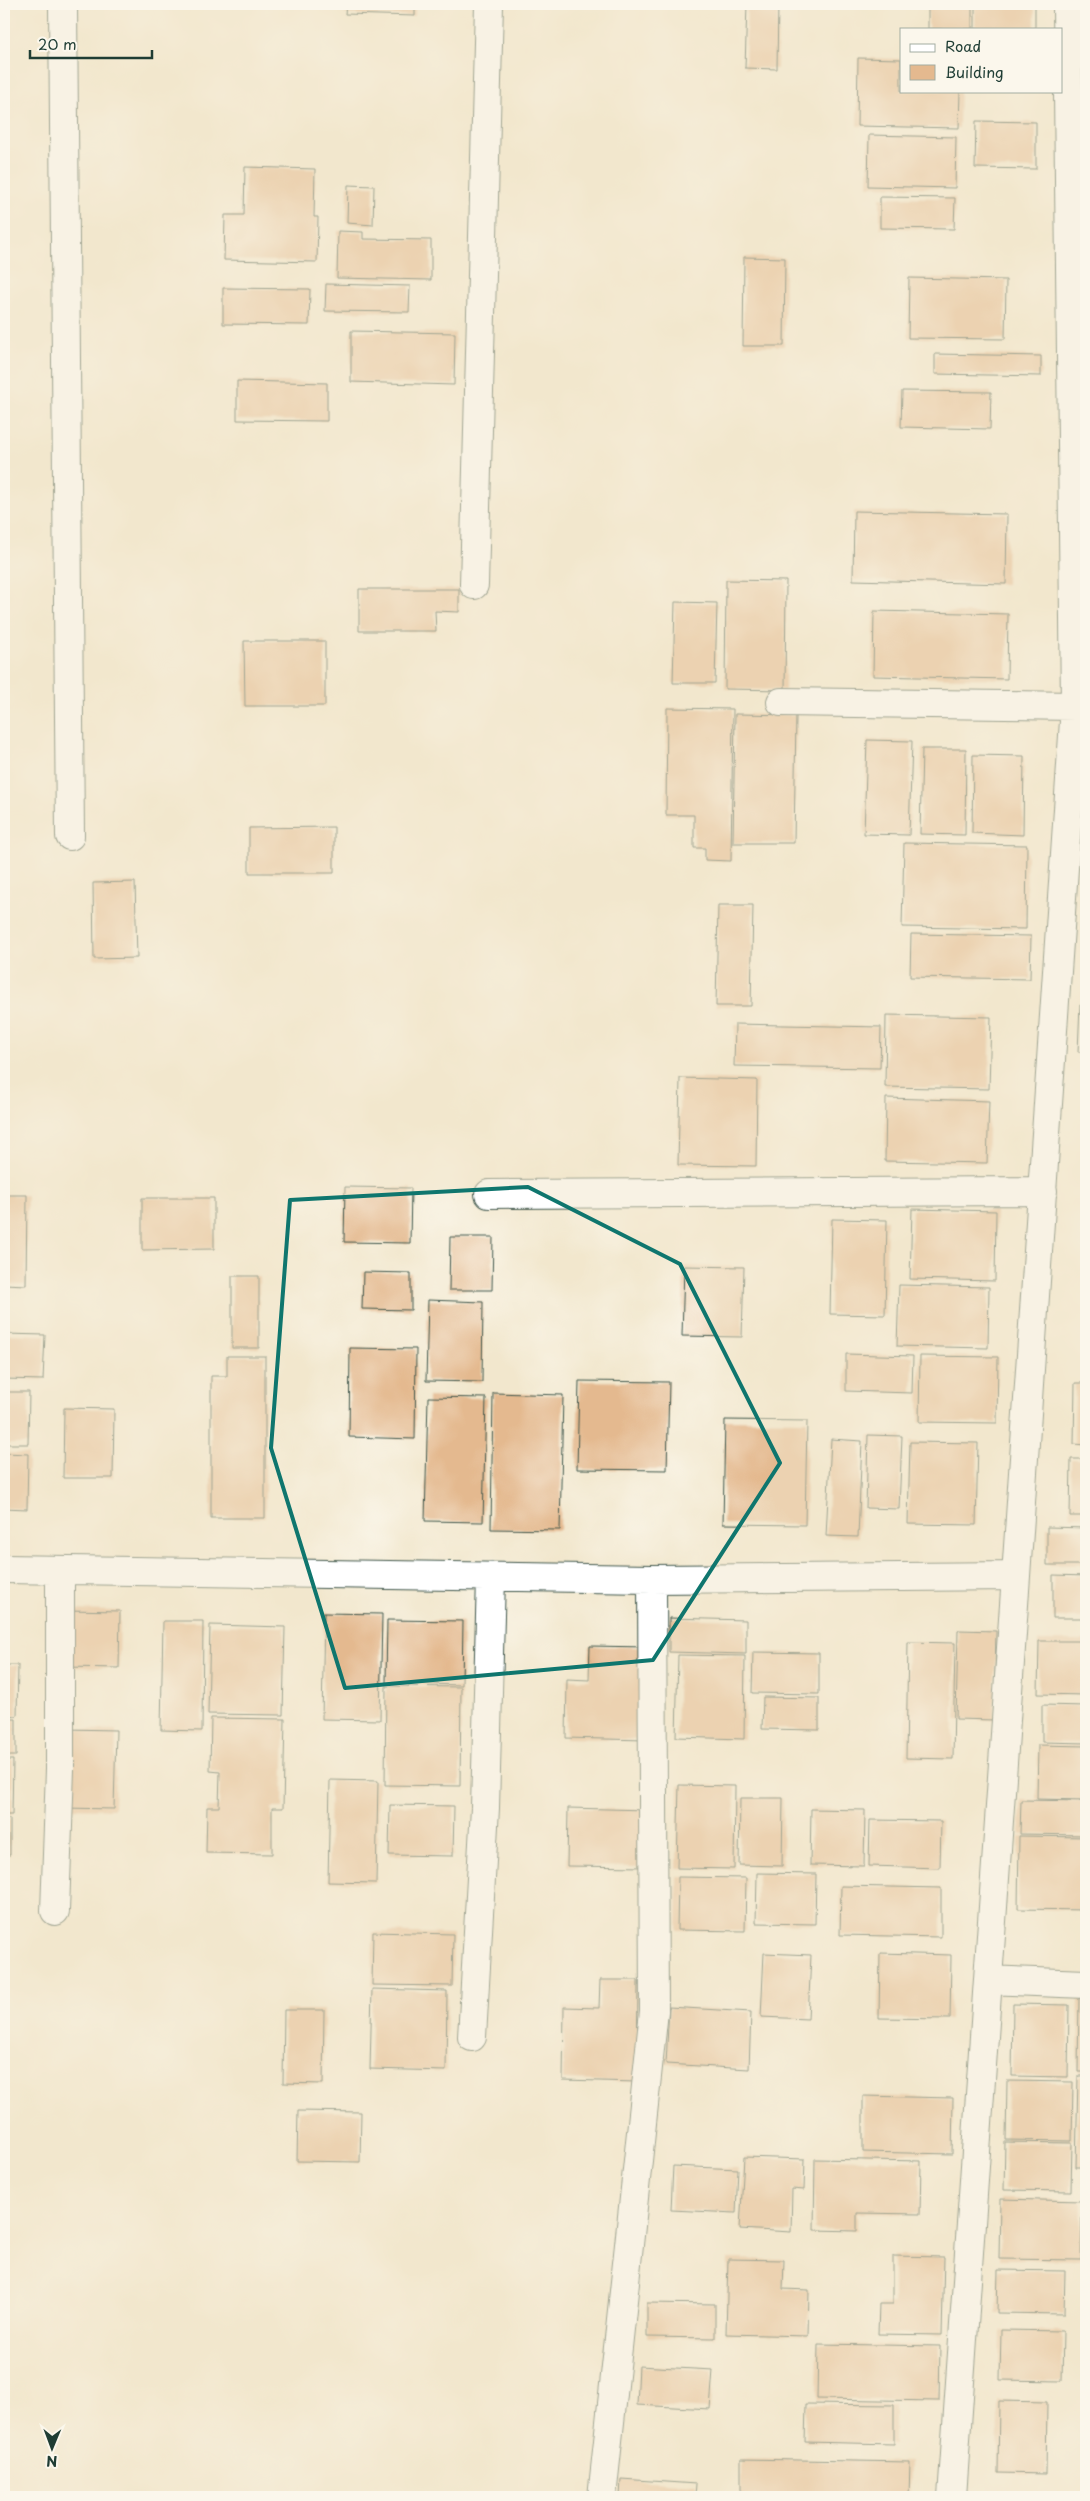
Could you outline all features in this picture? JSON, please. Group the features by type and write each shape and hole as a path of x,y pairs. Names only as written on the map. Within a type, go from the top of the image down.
{"street":[{"path":"63,4 70,836"},
{"path":"474,585 489,4"},
{"path":"952,2497 1075,706 1077,189 1067,4"},
{"path":"781,702 1075,706"},
{"path":"489,1194 1043,1191"},
{"path":"4,1569 652,1579 1016,1576"},
{"path":"55,1911 60,1769 60,1570"},
{"path":"472,2037 485,1808 491,1577"},
{"path":"602,2497 654,2010 652,1579"},
{"path":"988,1980 1086,1984"}],"highlighted area":[{"path":"528,1187 680,1264 780,1463 653,1660 345,1688 271,1448 290,1200"}],"building":[{"path":"346,4 415,4 415,16 345,14"},
{"path":"747,4 778,4 777,69 745,68"},
{"path":"928,4 972,4 972,28 928,28"},
{"path":"975,4 1035,4 1035,28 975,28"},
{"path":"858,58 900,59 900,92 960,92 959,128 857,126"},
{"path":"976,121 1036,122 1036,169 975,168"},
{"path":"869,135 956,137 955,188 868,186"},
{"path":"245,167 315,169 314,217 318,217 317,262 224,260 225,215 244,215"},
{"path":"348,185 374,186 373,225 347,223"},
{"path":"880,197 955,198 954,229 880,228"},
{"path":"338,231 363,232 363,239 431,240 431,280 337,278"},
{"path":"744,257 785,258 784,346 743,346"},
{"path":"909,278 1006,280 1005,339 908,338"},
{"path":"326,284 410,286 409,312 325,311"},
{"path":"223,288 310,289 309,325 223,324"},
{"path":"351,331 455,333 454,385 351,382"},
{"path":"935,354 1041,356 1041,376 935,374"},
{"path":"237,381 327,383 327,421 237,420"},
{"path":"902,391 991,392 990,429 901,427"},
{"path":"854,511 1007,514 1006,584 853,580"},
{"path":"726,580 786,581 785,690 725,689"},
{"path":"359,589 459,589 459,612 435,611 436,631 359,631"},
{"path":"675,602 717,603 715,683 673,683"},
{"path":"874,611 1008,614 1007,679 873,676"},
{"path":"244,641 325,641 325,706 245,706"},
{"path":"667,708 733,709 731,861 705,860 705,848 694,848 694,815 666,815"},
{"path":"735,714 796,715 794,843 733,843"},
{"path":"867,740 912,741 909,835 864,834"},
{"path":"922,749 966,749 965,835 920,834"},
{"path":"973,755 1024,756 1023,835 972,833"},
{"path":"334,827 334,873 249,873 249,828"},
{"path":"904,843 1027,845 1026,929 902,927"},
{"path":"135,882 137,958 94,959 93,883"},
{"path":"718,905 753,905 751,1006 716,1006"},
{"path":"911,934 1031,936 1030,979 910,977"},
{"path":"1080,1005 1086,1006 1086,1052 1078,1052"},
{"path":"886,1015 991,1017 989,1089 885,1087"},
{"path":"735,1024 881,1027 880,1068 734,1066"},
{"path":"680,1078 757,1080 756,1166 678,1165"},
{"path":"886,1098 989,1101 987,1163 885,1161"},
{"path":"345,1187 411,1188 410,1243 344,1242"},
{"path":"4,1195 27,1195 26,1285 4,1284"},
{"path":"142,1198 214,1198 214,1249 142,1250"},
{"path":"912,1209 996,1211 995,1281 910,1279"},
{"path":"832,1219 887,1220 885,1315 830,1314"},
{"path":"450,1237 493,1237 492,1290 449,1290"},
{"path":"684,1266 744,1267 742,1337 682,1336"},
{"path":"363,1272 411,1273 411,1310 362,1309"},
{"path":"232,1276 259,1276 259,1348 232,1348"},
{"path":"899,1285 989,1287 988,1348 897,1346"},
{"path":"428,1300 483,1302 482,1382 426,1381"},
{"path":"4,1334 45,1335 43,1380 4,1379"},
{"path":"350,1348 416,1349 415,1439 349,1437"},
{"path":"846,1354 913,1356 912,1393 846,1391"},
{"path":"227,1356 265,1356 265,1518 211,1518 211,1376 227,1376"},
{"path":"920,1356 998,1357 997,1423 919,1422"},
{"path":"579,1381 669,1382 667,1470 577,1469"},
{"path":"1075,1383 1086,1383 1086,1445 1074,1444"},
{"path":"4,1392 29,1392 28,1444 4,1444"},
{"path":"493,1393 563,1395 560,1530 491,1529"},
{"path":"428,1397 486,1398 483,1522 425,1521"},
{"path":"64,1408 114,1409 113,1478 63,1478"},
{"path":"725,1420 807,1421 805,1525 723,1524"},
{"path":"868,1435 902,1436 899,1509 866,1508"},
{"path":"831,1439 862,1441 858,1537 826,1536"},
{"path":"910,1442 978,1443 976,1525 908,1524"},
{"path":"4,1453 28,1454 27,1509 4,1508"},
{"path":"1071,1459 1086,1459 1086,1516 1070,1516"},
{"path":"1047,1527 1086,1528 1086,1565 1047,1565"},
{"path":"1053,1575 1086,1576 1086,1618 1053,1618"},
{"path":"66,1610 120,1611 119,1668 65,1667"},
{"path":"324,1613 382,1614 380,1720 322,1719"},
{"path":"669,1618 746,1620 746,1654 669,1652"},
{"path":"387,1620 463,1621 462,1685 386,1683"},
{"path":"163,1621 203,1621 202,1731 161,1730"},
{"path":"210,1625 285,1627 283,1715 208,1714"},
{"path":"958,1630 996,1631 994,1720 956,1719"},
{"path":"1039,1641 1086,1641 1086,1695 1038,1694"},
{"path":"908,1642 955,1643 953,1759 906,1758"},
{"path":"590,1646 647,1647 645,1740 566,1738 567,1679 589,1680"},
{"path":"753,1652 819,1653 819,1694 752,1693"},
{"path":"678,1655 745,1656 744,1739 676,1737"},
{"path":"4,1665 18,1665 17,1716 4,1715"},
{"path":"386,1686 461,1687 460,1786 385,1785"},
{"path":"763,1697 819,1698 819,1730 762,1729"},
{"path":"1042,1705 1086,1706 1086,1743 1042,1742"},
{"path":"211,1718 285,1719 283,1808 272,1808 272,1854 206,1853 207,1807 219,1807 220,1772 210,1771"},
{"path":"4,1719 16,1719 16,1756 4,1756"},
{"path":"66,1729 116,1730 114,1809 64,1808"},
{"path":"1038,1745 1086,1746 1086,1800 1037,1799"},
{"path":"4,1760 13,1760 12,1815 4,1815"},
{"path":"330,1780 378,1781 376,1883 328,1882"},
{"path":"679,1785 735,1786 734,1869 677,1868"},
{"path":"740,1798 783,1798 782,1866 739,1865"},
{"path":"1021,1800 1086,1801 1086,1835 1020,1834"},
{"path":"390,1805 454,1806 453,1856 389,1855"},
{"path":"568,1808 646,1810 645,1867 567,1866"},
{"path":"811,1809 865,1810 864,1866 810,1865"},
{"path":"4,1819 10,1819 10,1855 4,1855"},
{"path":"870,1820 941,1821 940,1868 869,1866"},
{"path":"1019,1836 1086,1837 1086,1910 1018,1909"},
{"path":"757,1873 816,1874 815,1924 756,1923"},
{"path":"678,1877 746,1878 745,1931 677,1930"},
{"path":"841,1886 941,1888 941,1937 840,1935"},
{"path":"373,1932 453,1934 452,1986 372,1985"},
{"path":"764,1953 811,1955 808,2019 761,2017"},
{"path":"880,1953 951,1955 950,2019 879,2018"},
{"path":"600,1980 638,1980 637,2082 563,2080 564,2007 599,2008"},
{"path":"372,1989 447,1991 446,2071 370,2069"},
{"path":"1079,1998 1086,1998 1086,2072 1078,2072"},
{"path":"1013,2004 1069,2005 1068,2077 1012,2076"},
{"path":"669,2007 751,2012 749,2069 666,2064"},
{"path":"284,2010 324,2010 323,2084 283,2083"},
{"path":"1078,2076 1086,2076 1086,2167 1076,2167"},
{"path":"1007,2081 1073,2082 1072,2141 1006,2140"},
{"path":"863,2096 953,2098 952,2154 863,2152"},
{"path":"298,2111 361,2112 360,2162 297,2161"},
{"path":"1005,2142 1072,2143 1071,2191 1004,2190"},
{"path":"744,2157 805,2159 804,2190 792,2189 791,2232 740,2229"},
{"path":"815,2159 921,2161 920,2214 857,2213 857,2231 814,2230"},
{"path":"673,2166 738,2169 736,2213 671,2210"},
{"path":"1000,2199 1082,2201 1081,2260 999,2259"},
{"path":"893,2256 944,2257 942,2335 878,2334 879,2304 893,2304"},
{"path":"728,2259 784,2260 783,2289 809,2290 808,2336 726,2334"},
{"path":"998,2270 1065,2271 1064,2314 997,2313"},
{"path":"647,2303 715,2304 715,2338 647,2337"},
{"path":"1001,2330 1063,2331 1062,2381 1000,2380"},
{"path":"818,2344 940,2346 939,2401 817,2399"},
{"path":"639,2366 713,2370 710,2409 637,2405"},
{"path":"999,2401 1047,2402 1046,2474 998,2473"},
{"path":"806,2404 894,2405 894,2444 805,2442"},
{"path":"741,2459 910,2462 909,2497 741,2497"},
{"path":"621,2479 696,2484 695,2497 620,2497"}]}
